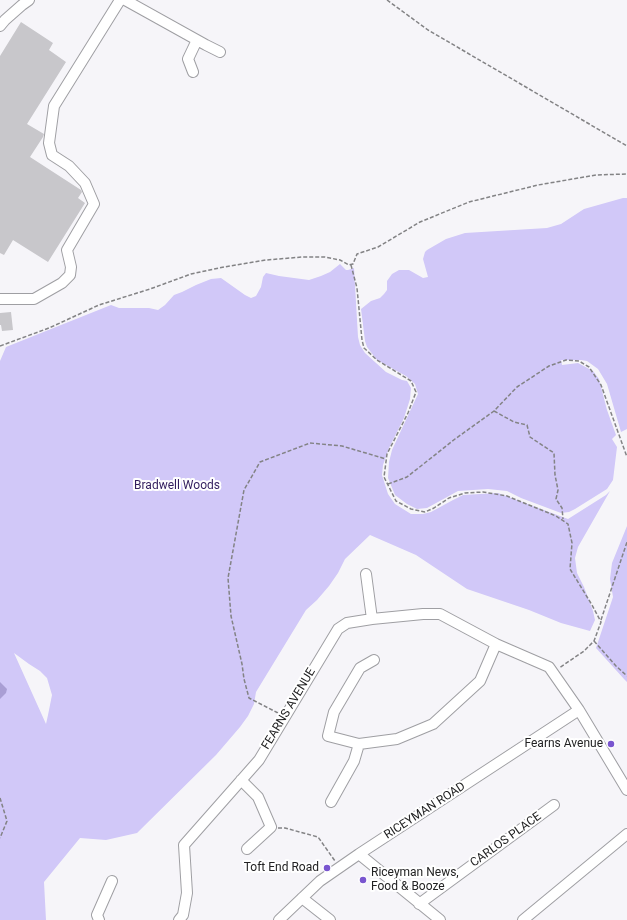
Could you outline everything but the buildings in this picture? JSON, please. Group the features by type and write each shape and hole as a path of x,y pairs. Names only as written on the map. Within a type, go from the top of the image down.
{"street":[{"path":"0,26 10,15 29,0"},
{"path":"0,299 34,299 62,283 70,275 71,267 67,250 94,204 85,183 69,166 52,155 49,143 54,106 120,0"},
{"path":"125,0 220,52"},
{"path":"193,72 188,59 202,43"},
{"path":"366,574 372,619"},
{"name":"FEARNS AVENUE","path":"179,920 183,915 187,892 184,845 259,760 338,629 347,623 423,614 440,614 496,644 549,667 579,710 627,790"},
{"path":"374,660 360,668 334,712 328,736 359,744 397,739 433,724 480,681 496,644"},
{"name":"RICEYMAN ROAD","path":"279,920 320,881 579,710"},
{"path":"331,802 354,760 359,744"},
{"path":"240,780 258,797 271,827 247,849"},
{"name":"CARLOS PLACE","path":"419,904 554,805"},
{"path":"523,920 627,834"},
{"path":"359,854 440,920"},
{"path":"99,920 97,915 112,886"},
{"path":"302,898 330,920"}],"path":[{"path":"387,0 428,30 627,146"},
{"path":"351,264 353,264 357,254 378,246 417,224 468,202 538,185 596,175 627,174"},
{"path":"0,346 49,328 99,305 191,274 266,260 302,257 325,257 340,260 349,265 351,264"},
{"path":"351,264 357,288 364,348 377,360 410,381 416,392 408,413 387,454 386,459 384,477 396,501 412,509 425,512 449,498 465,493 483,492 507,496 556,516 568,524 572,543 570,569 601,622 594,642 584,651 553,672"},
{"path":"388,484 407,477 455,439 494,411 517,388 548,366 566,360 578,360 589,367 601,385 627,458"},
{"path":"494,411 514,422 527,425 530,437 554,453 555,474 558,490 556,499 562,508 563,520"},
{"path":"284,717 250,698 244,680 242,664 231,616 228,578 244,490 260,462 310,443 342,446 386,459"},
{"path":"594,642 627,542"},
{"path":"594,642 627,676"},
{"path":"0,798 7,821 0,838"},
{"path":"271,827 285,828 318,837 340,868"}],"green space":[{"path":"627,198 627,429 621,432 607,384 598,369 587,361 561,360 562,365 578,363 593,371 599,379 607,410 616,435 612,439 617,447 613,480 607,489 575,509 569,512 561,513 521,498 507,491 488,489 458,491 427,508 417,509 407,504 395,495 388,478 389,462 392,450 418,394 415,384 406,376 377,360 367,347 361,309 371,301 380,298 384,294 387,290 387,281 392,274 399,270 409,270 423,278 428,277 423,259 425,252 446,239 465,233 547,228 561,224 584,209"},
{"name":"Bradwell Woods","path":"340,264 346,270 354,268 358,337 360,345 365,353 386,372 407,381 411,388 410,399 404,418 389,448 383,465 382,475 388,494 395,504 411,514 423,514 431,512 463,495 498,493 568,519 610,491 578,547 575,558 577,573 584,587 595,620 590,631 561,623 529,610 467,589 416,555 370,535 345,559 329,586 306,610 256,692 254,704 248,716 216,755 137,833 106,840 80,838 44,882 46,920 0,920 0,361 6,347 111,305 119,308 149,308 158,310 174,295 211,279 221,278 251,298 256,296 266,273 309,280 330,272","holes":["14,653 40,671 47,678 52,695 46,724"]},
{"path":"627,526 627,682 596,648 613,597 610,579 612,563"}],"shaded area":[{"path":"0,682 7,689 6,693 0,699"}],"place":[{"name":"Fearns Avenue","path":"611,744"},
{"name":"Toft End Road","path":"327,868"},
{"name":"Riceyman News, Food & Booze","path":"363,880"}]}
